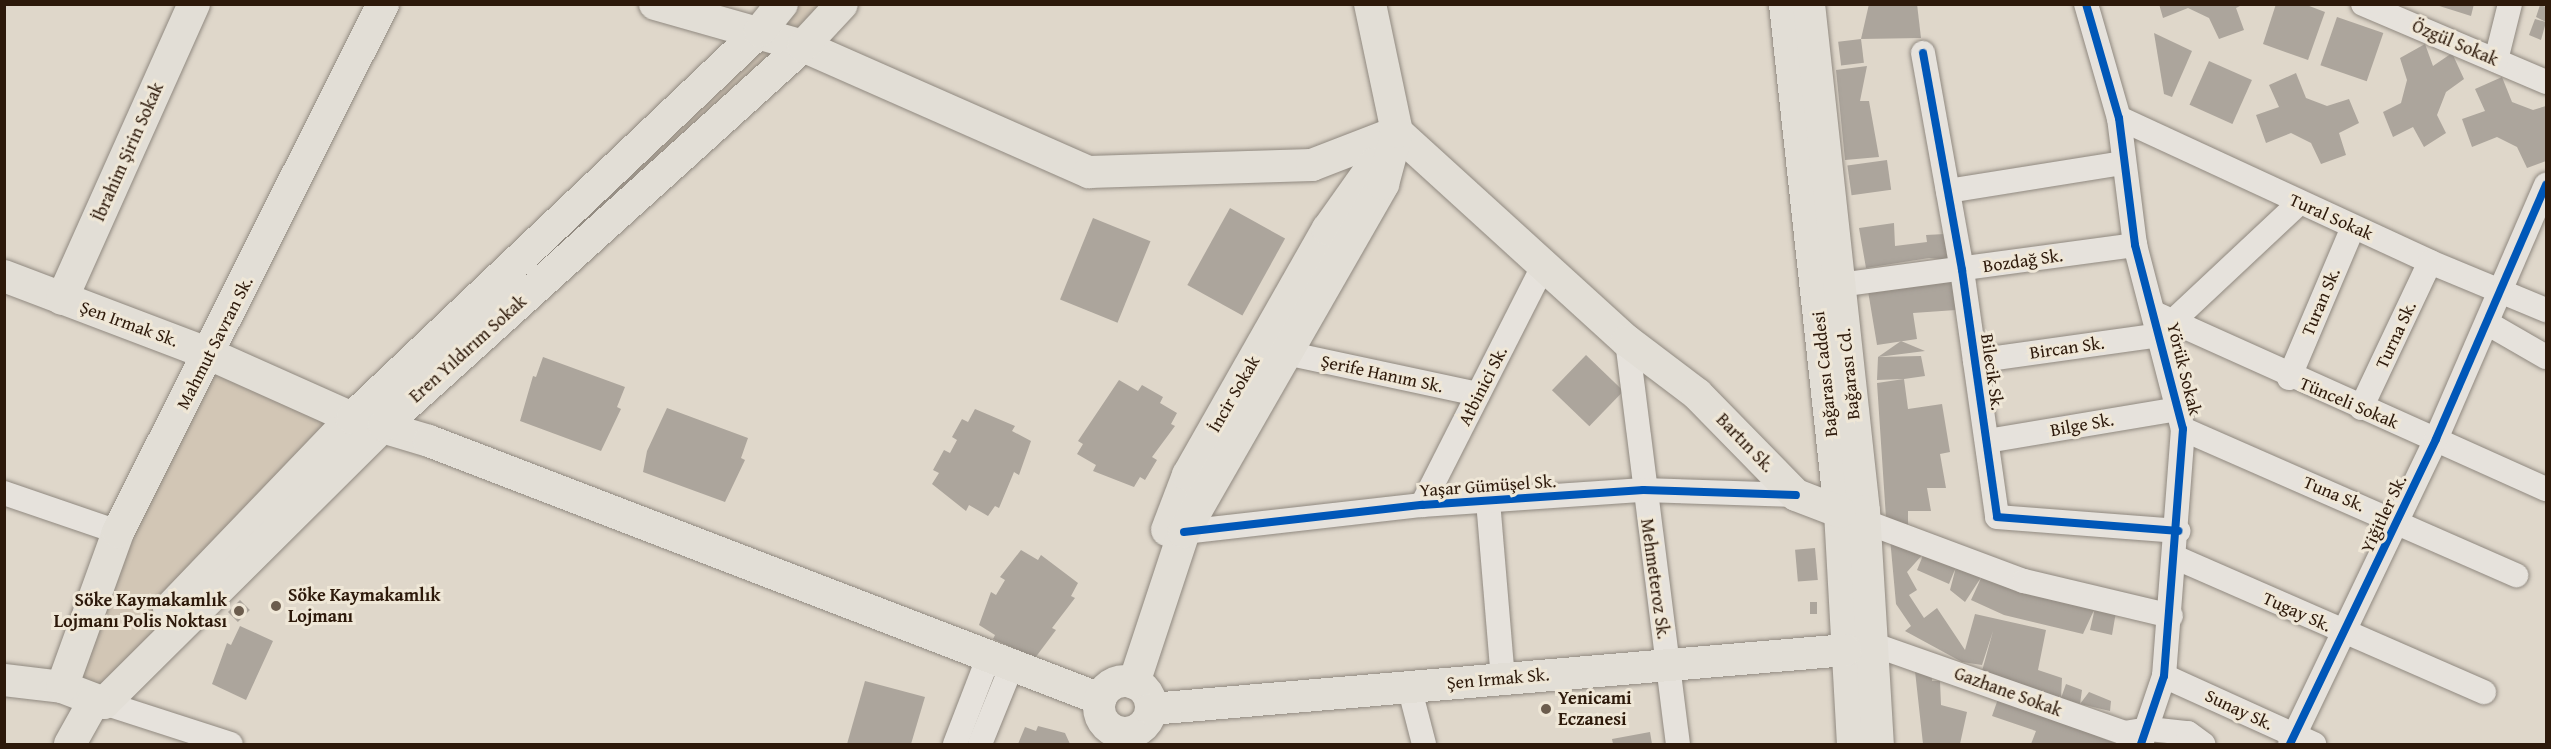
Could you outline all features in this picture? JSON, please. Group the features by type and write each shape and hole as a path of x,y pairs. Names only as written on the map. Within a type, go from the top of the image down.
{"main road":[{"name":"İbrahim Şirin Sokak","path":"62,299 194,4"},
{"name":"Mahmut Savran Sk.","path":"86,697 118,532 383,4"},
{"path":"655,4 760,31 803,46 1089,171 1312,165 1397,132"},
{"name":"Eren Yıldırım Sokak","path":"70,744 86,697 352,418 760,31 782,4"},
{"name":"Eren Yıldırım Sokak","path":"86,697 803,46 842,4"},
{"name":"İncir Sokak","path":"1130,682 1184,532 1383,184 1397,132 1370,4"},
{"name":"Bağarası Caddesi","path":"1785,4 1852,516 1857,646 1853,744"},
{"name":"Bağarası Cd.","path":"1809,4 1839,285 1852,516"},
{"name":"İncir Sokak","path":"1130,682 1147,580 1188,475 1328,229 1397,132"},
{"name":"Bartın Sk.","path":"1397,132 1627,341 1697,394 1796,495 1852,516"},
{"name":"Şen Irmak Sk.","path":"4,276 209,354 352,418 384,425 1100,699"},
{"name":"Şen Irmak Sk.","path":"1151,709 1857,646"},
{"path":"1857,646 1878,744"},
{"path":"4,680 86,697"},
{"path":"1130,682 1147,693 1151,709 1144,725 1125,739 1105,724 1100,699 1110,686 1130,682"}],"street":[{"name":"Yörük Sokak","path":"2086,4 2119,118 2122,163 2135,245 2162,324 2181,419 2177,558 2171,616 2164,676 2145,737"},
{"name":"Özgül Sokak","path":"2363,4 2547,82"},
{"path":"2496,60 2510,4"},
{"name":"Bilecik Sk.","path":"1923,53 1962,270 1997,516 2178,531"},
{"name":"Tural Sokak","path":"2119,118 2430,262 2500,293 2547,310"},
{"path":"1948,190 2122,163"},
{"name":"Yiğitler Sk.","path":"2299,741 2343,634 2436,440 2547,184"},
{"path":"2162,324 2299,203"},
{"name":"Turan Sk.","path":"2289,378 2353,227"},
{"name":"Bozdağ Sk.","path":"1839,285 2135,245"},
{"name":"Turna Sk.","path":"2361,408 2430,262"},
{"name":"Atbinici Sk.","path":"1422,505 1543,266"},
{"path":"2487,323 2547,357"},
{"name":"Bircan Sk.","path":"1975,361 2162,324"},
{"name":"Tünceli Sokak","path":"2162,324 2547,489"},
{"name":"Mehmeteroz Sk.","path":"1627,341 1643,490 1678,744"},
{"name":"Şerife Hanım Sk.","path":"1286,353 1478,394"},
{"name":"Bilge Sk.","path":"1987,441 2181,419"},
{"name":"Tuna Sk.","path":"2181,419 2516,575"},
{"name":"Yaşar Gümüşel Sk.","path":"1184,532 1422,505 1643,490 1796,495"},
{"path":"4,493 118,532"},
{"path":"1488,501 1503,678"},
{"name":"Bartın Sk.","path":"1852,516 2024,581 2171,616"},
{"name":"Tugay Sk.","path":"2177,558 2343,634 2484,692"},
{"name":"Gazhane Sokak","path":"1857,646 2124,733 2145,737 2188,733 2203,744"},
{"path":"955,744 1001,661"},
{"path":"980,744 1001,661"},
{"name":"Sunay Sk.","path":"2164,676 2299,741"},
{"path":"1409,686 1424,744"},
{"path":"86,697 231,744"}],"shaded area":[{"path":"782,5 842,5 104,703 62,687 209,354 352,418"}],"building":[{"path":"1869,4 1917,4 1921,38 1861,39"},
{"path":"2159,4 2244,4 2236,8 2244,30 2219,39 2209,18 2188,8 2163,18"},
{"path":"2276,4 2304,4 2325,12 2308,60 2263,44"},
{"path":"2433,4 2474,4 2471,16"},
{"path":"2540,5 2546,7 2546,22 2536,17"},
{"path":"2337,17 2383,33 2367,81 2320,65"},
{"path":"2535,19 2546,22 2541,40 2529,35"},
{"path":"2154,33 2192,51 2172,97 2164,94"},
{"path":"1861,39 1864,63 1841,66 1838,42"},
{"path":"2425,44 2433,66 2452,53 2464,79 2446,92 2437,115 2446,133 2424,147 2413,127 2393,137 2383,112 2401,103 2407,80 2400,58"},
{"path":"2209,61 2252,80 2232,124 2189,105"},
{"path":"1867,66 1860,101 1869,101 1879,157 1845,160 1836,70"},
{"path":"2296,73 2306,98 2327,106 2349,99 2359,123 2339,133 2346,155 2321,164 2311,143 2291,133 2266,143 2256,115 2279,107 2269,85"},
{"path":"2502,77 2512,102 2533,110 2546,106 2546,161 2527,168 2517,147 2497,137 2472,147 2462,119 2485,111 2475,89"},
{"path":"1887,160 1891,190 1852,195 1847,166"},
{"path":"1230,208 1285,239 1242,316 1187,285"},
{"path":"1093,218 1150,241 1118,323 1060,300"},
{"path":"1894,223 1895,246 1927,242 1926,235 1945,234 1949,260 1929,258 1866,268 1859,228"},
{"path":"1952,278 1956,310 1913,313 1917,339 1877,345 1868,291"},
{"path":"1901,341 1925,351 1878,357"},
{"path":"1586,355 1623,391 1589,426 1552,390"},
{"path":"1921,356 1925,376 1877,380 1878,357"},
{"path":"543,357 625,387 617,407 621,409 601,451 520,421 533,376 536,377"},
{"path":"1904,379 1908,409 1942,404 1950,452 1940,454 1946,488 1927,488 1931,511 1908,511 1908,526 1886,518 1877,383"},
{"path":"1119,380 1138,391 1142,385 1163,397 1160,403 1177,413 1171,424 1175,426 1152,457 1157,460 1145,480 1140,477 1134,487 1093,471 1096,465 1077,454 1083,444 1078,441"},
{"path":"667,408 748,438 741,458 745,460 725,502 643,472 647,451"},
{"path":"975,409 1015,426 1012,431 1031,441 1019,475 1014,472 999,508 995,506 988,516 969,505 966,511 932,484 939,473 933,470 944,450 950,453 957,440 952,437 962,419 968,422"},
{"path":"1890,538 1982,576 1965,602 1950,590 1956,567 1949,584 1917,570 1924,553 1907,572 1917,590 1909,595 1924,618 1937,608 1965,650 1975,614 2046,630 2038,670 2062,678 2061,698 1982,671 1993,631 1982,665 1962,662 1905,631 1911,626 1896,604"},
{"path":"1815,548 1818,580 1798,582 1795,550"},
{"path":"1021,550 1038,560 1041,555 1078,583 1071,596 1075,598 1052,628 1056,630 1035,658 993,639 995,635 979,625 991,592 996,595 1005,580 1000,577"},
{"path":"1982,576 2015,591 2116,612 2112,635 2090,630 2095,608 2083,634 2004,615 1971,600"},
{"name":"Söke Kaymakamlık Lojmanı Polis Noktası","path":"240,600 250,610 238,622 228,612"},
{"path":"1810,602 1817,602 1817,614 1810,614"},
{"name":"Söke Kaymakamlık Lojmanı","path":"240,626 273,641 246,700 212,684 227,643 231,645"},
{"path":"1932,669 1932,681 1940,681 1941,705 1967,712 1960,744 1923,744 1915,671"},
{"path":"865,681 925,697 911,744 847,744"},
{"path":"2066,684 2082,690 2080,704 2061,698"},
{"path":"2089,692 2111,701 2110,711 2080,704"},
{"path":"1998,699 2117,744 2031,744 2036,731 1992,716"},
{"path":"1038,726 1065,733 1070,744 1018,744 1025,727 1036,731"},
{"path":"1650,732 1652,744 1613,744 1612,739"}],"cycle path":[{"path":"2086,4 2119,118 2135,245 2183,429 2164,676 2141,744"},
{"path":"1923,53 1962,270 1997,517 2178,531"},
{"path":"2290,744 2436,439 2546,185"},
{"path":"1184,532 1422,505 1643,490 1796,495"}],"place":[{"name":"Söke Kaymakamlık Lojmanı","path":"276,606"},
{"name":"Söke Kaymakamlık Lojmanı Polis Noktası","path":"239,611"},
{"name":"Yenicami Eczanesi","path":"1546,709"}]}
